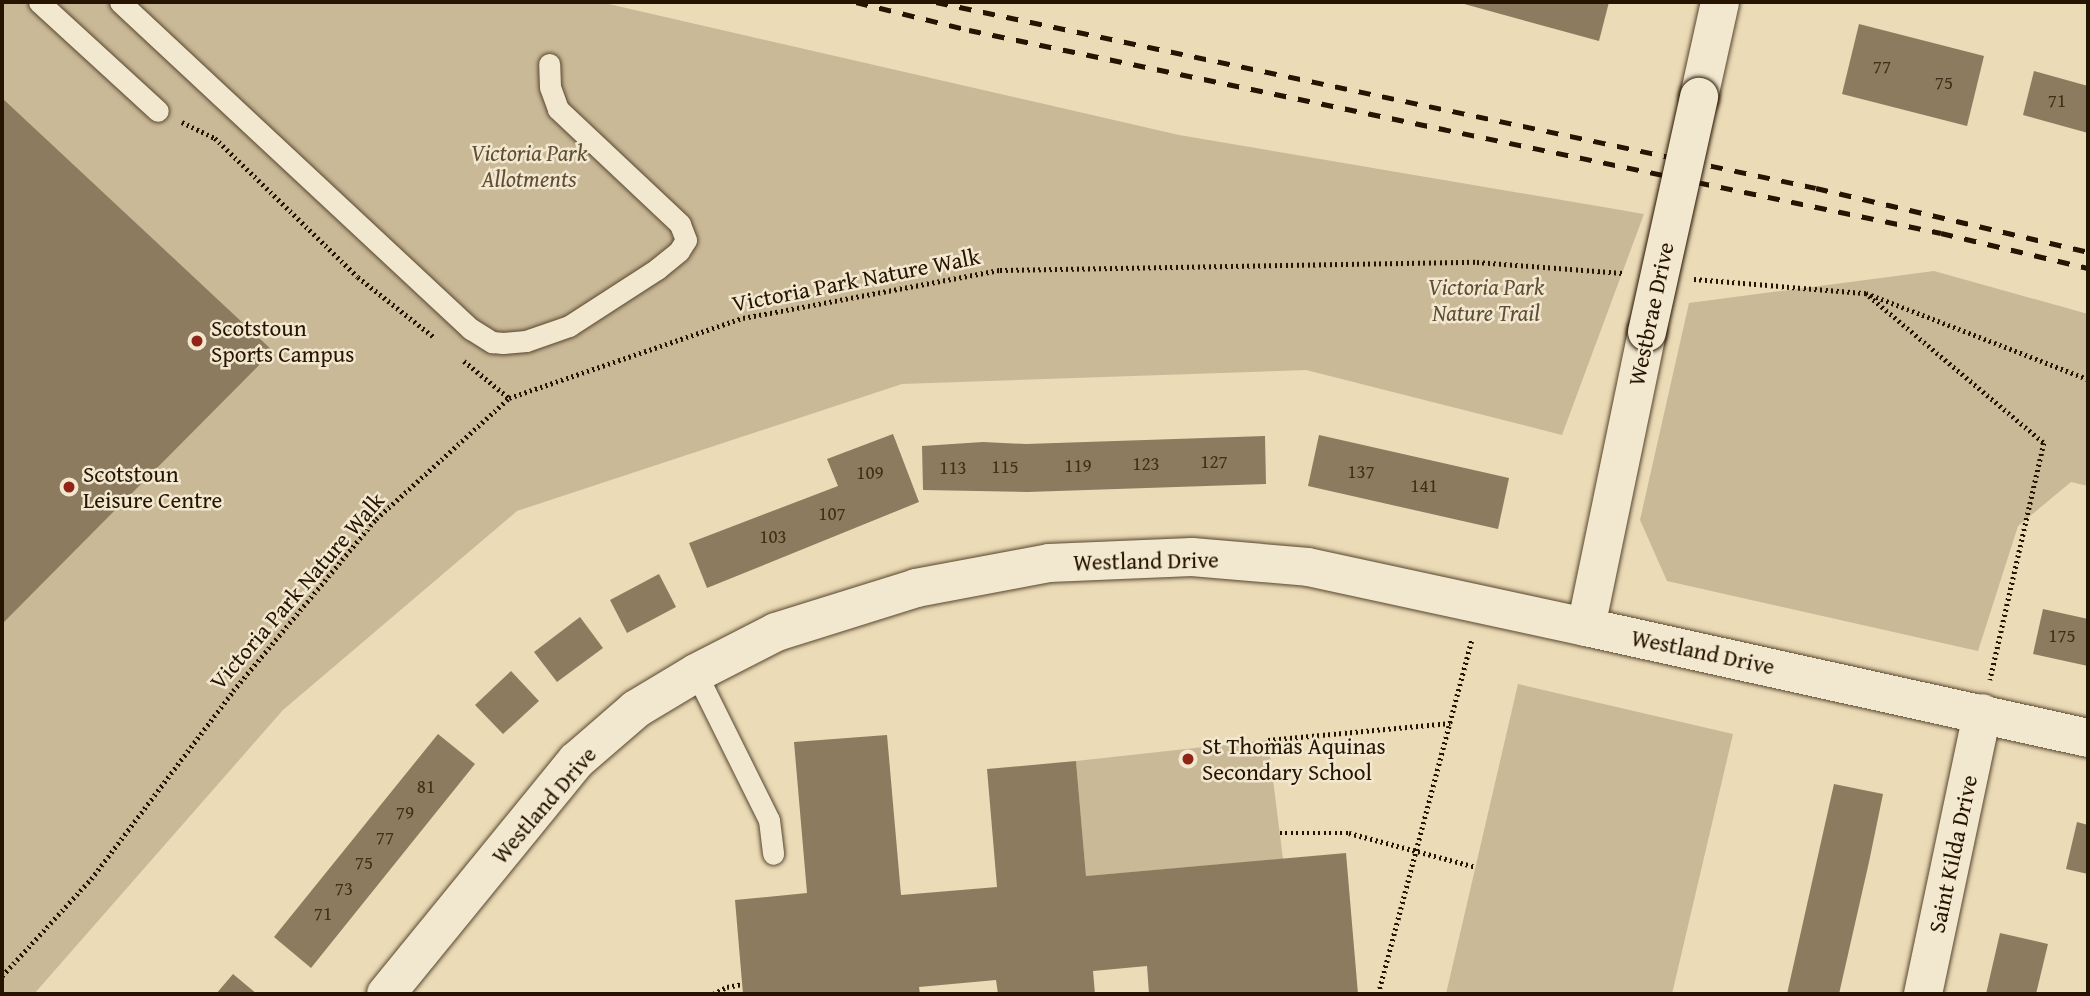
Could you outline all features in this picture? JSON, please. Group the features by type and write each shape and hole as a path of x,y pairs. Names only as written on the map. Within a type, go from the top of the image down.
{"street":[{"name":"Westbrae Drive","path":"1586,627 1647,332 1720,2"},
{"name":"Westland Drive","path":"386,994 576,761 636,709 696,673 776,632 916,588 1049,563 1192,556 1295,566 2088,738"},
{"name":"Saint Kilda Drive","path":"1923,994 1982,713"}],"lane":[{"path":"39,2 158,111"},
{"path":"120,2 471,329 492,342 527,341 569,326 657,270 679,251 685,240 680,224 558,109 550,88 548,64"},
{"path":"696,673 769,820 773,854"}],"path":[{"path":"158,111 215,138 358,277 444,346"},
{"name":"Victoria Park Nature Walk","path":"2,976 91,879 233,691 376,519 509,398 743,317 1000,270 1477,262 1630,274"},
{"path":"1685,278 1866,293 2088,379"},
{"path":"1866,293 2043,443 1982,713"},
{"path":"455,355 509,398"},
{"path":"1378,994 1480,604"},
{"path":"1268,740 1450,723"},
{"path":"1280,833 1349,832 1476,867"},
{"path":"713,994 727,986 743,984"}],"green space":[{"path":"2,2 600,2 1179,135 1644,214 1562,435 1306,370 902,384 517,511 283,710 34,994 2,994"},
{"path":"1934,271 2088,314 2088,486 2071,482 2018,526 1978,651 1667,581 1640,520 1689,303"},
{"path":"1518,684 1733,734 1672,994 1446,994"},
{"path":"1268,740 1283,859 1086,876 1076,761"}],"building":[{"path":"1457,2 1609,2 1599,41"},
{"path":"1859,24 1984,56 1967,126 1842,94"},
{"path":"2034,71 2088,86 2088,133 2023,115"},
{"name":"Scotstoun Leisure Centre","path":"2,98 273,351 2,624"},
{"path":"893,434 919,502 707,588 689,543 838,486 827,459"},
{"path":"1319,435 1509,478 1498,529 1308,486"},
{"path":"1265,436 1266,484 1027,492 923,490 922,446 983,442 1026,444"},
{"path":"659,574 676,607 627,633 610,600"},
{"path":"2043,609 2088,619 2088,666 2033,654"},
{"path":"580,617 603,648 557,682 534,652"},
{"path":"511,671 539,701 503,734 475,705"},
{"path":"438,734 475,764 311,968 274,937"},
{"path":"887,735 901,895 997,887 987,769 1076,761 1086,876 1346,853 1358,994 1149,994 1147,966 1093,971 1095,994 998,994 996,980 919,987 920,994 743,994 735,900 807,893 794,742"},
{"path":"1834,784 1883,794 1869,862 1839,994 1787,994"},
{"path":"2077,822 2088,825 2088,874 2066,869"},
{"path":"2000,933 2048,944 2036,994 1986,994"},
{"path":"233,974 257,994 216,994"}],"railway":[{"path":"856,2 969,30 1941,233 2088,268"},
{"path":"936,2 1816,188 2088,252"}],"place":[{"name":"Scotstoun Sports Campus","path":"197,341"},
{"name":"Scotstoun Leisure Centre","path":"69,487"},
{"name":"St Thomas Aquinas Secondary School","path":"1188,759"}],"park label":[{"name":"Victoria Park Allotments","path":"529,166"},
{"name":"Victoria Park Nature Trail","path":"1486,300"}]}
